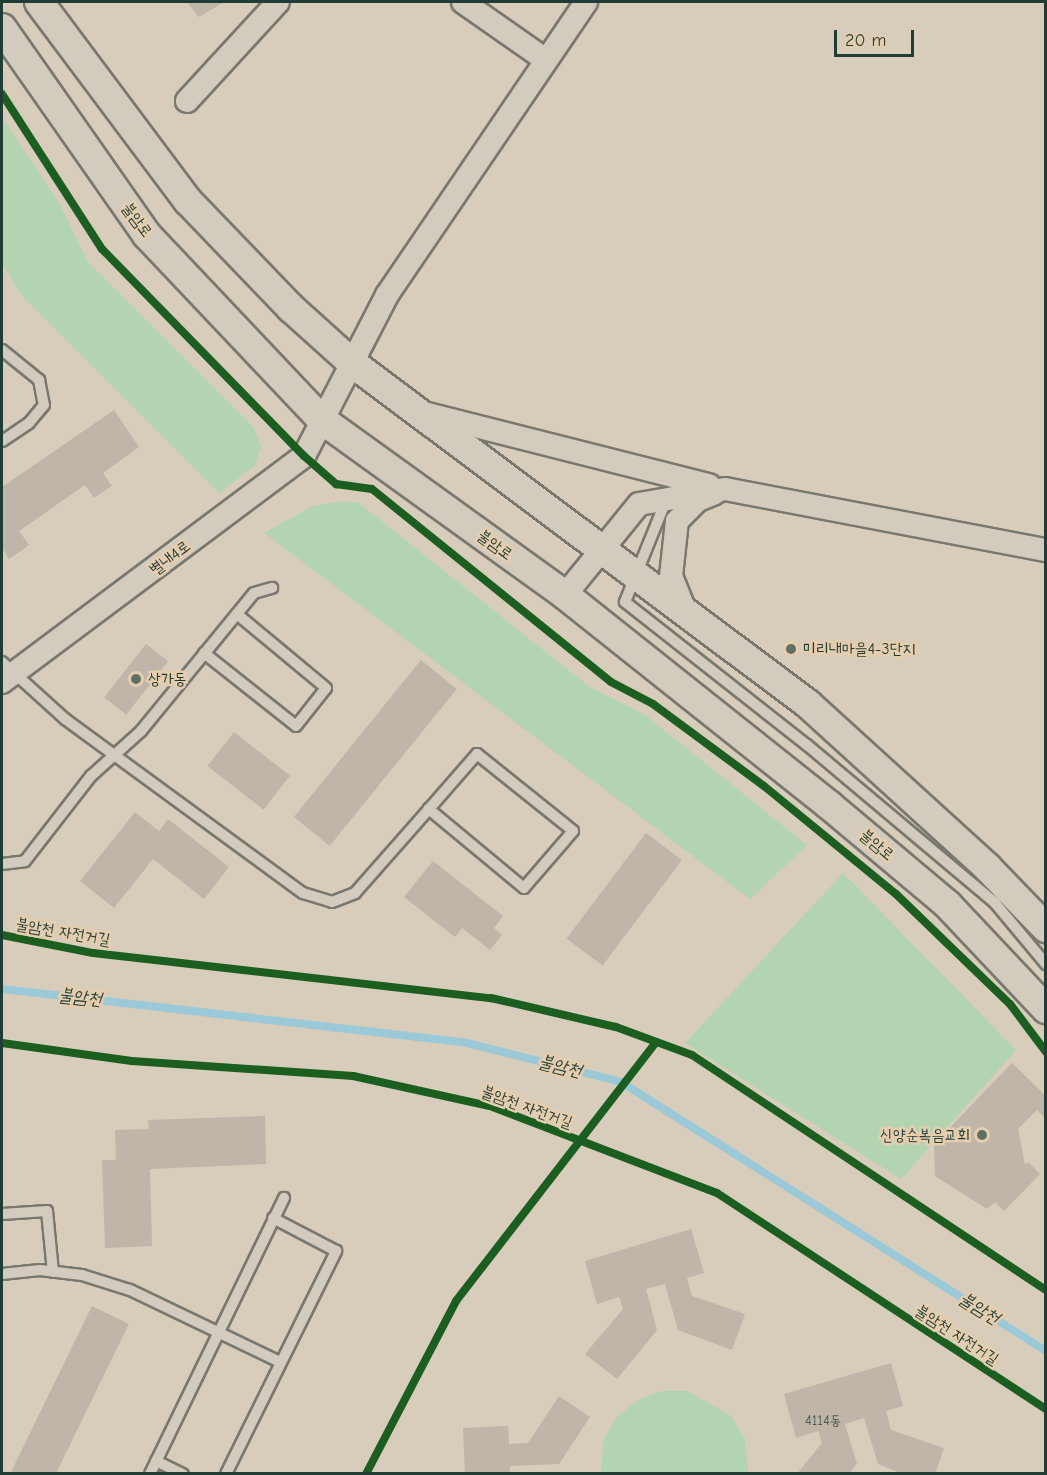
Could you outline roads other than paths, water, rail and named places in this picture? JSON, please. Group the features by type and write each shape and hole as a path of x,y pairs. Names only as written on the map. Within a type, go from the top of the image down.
{"street":[{"path":"39,2 188,201 351,362 601,552 808,704 987,867 1046,928"},
{"path":"188,101 278,2"},
{"path":"463,2 543,58"},
{"name":"별내4로","path":"6,672 304,456 321,419 387,295 543,58 586,2"},
{"name":"불암로","path":"2,28 147,235 321,419 565,595 948,905 1046,1009"},
{"path":"417,411 724,489 1046,550"},
{"path":"565,595 639,504 668,497 724,489"},
{"path":"686,614 670,576 677,521 698,500 724,489"}],"lane":[{"path":"2,350 39,380 44,405 29,423 2,441"},
{"path":"668,497 625,602 995,903 1046,964"},
{"path":"2,864 25,861 91,776 117,756 254,593 272,588"},
{"path":"204,653 296,726 326,688 237,614"},
{"path":"6,672 303,893 332,902 355,893 477,754 573,831 525,888 429,809"},
{"path":"150,1473 284,1198"},
{"path":"2,1214 47,1211 53,1272"},
{"path":"226,1473 336,1251 273,1218"},
{"path":"2,1274 53,1272 130,1290 280,1362"},
{"path":"156,1461 183,1473"}],"waterway":[{"name":"불암천","path":"2,989 463,1042 621,1082 1046,1351"}],"place":[{"name":"미리내마을4-3단지","path":"791,649"},
{"name":"상가동","path":"136,679"},
{"name":"신양순복음교회","path":"982,1135"}]}
